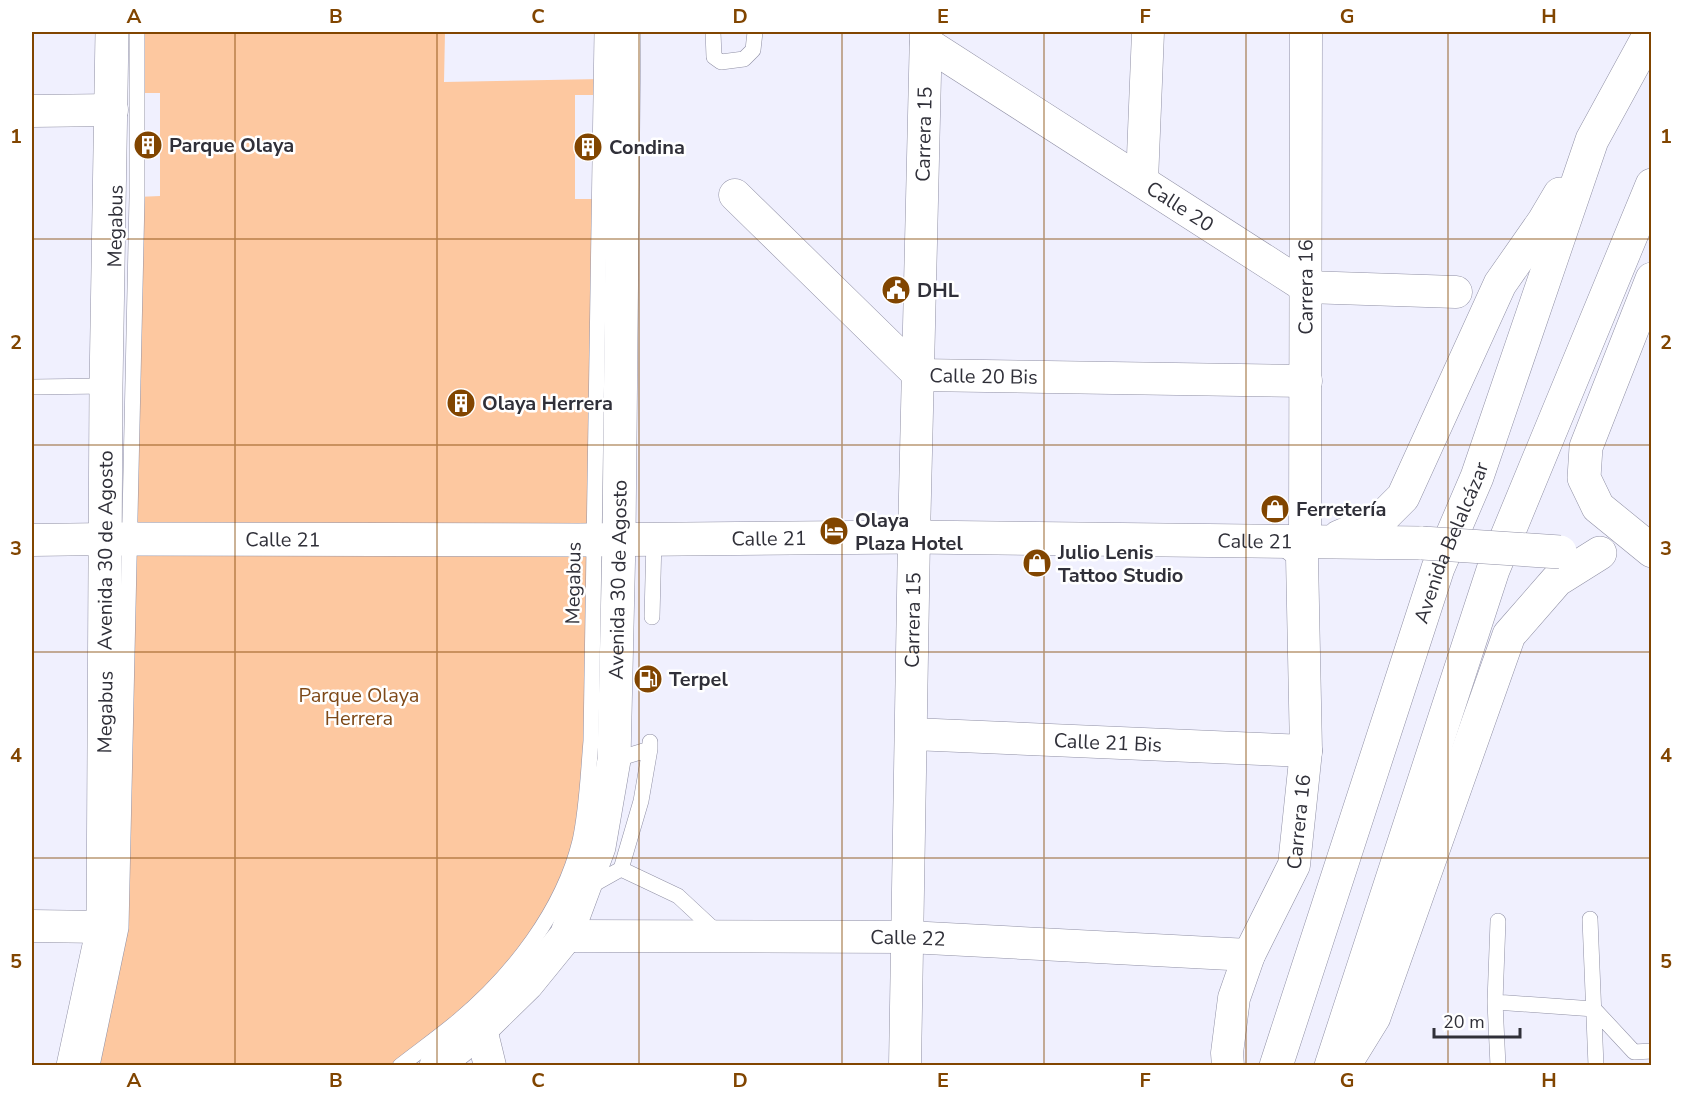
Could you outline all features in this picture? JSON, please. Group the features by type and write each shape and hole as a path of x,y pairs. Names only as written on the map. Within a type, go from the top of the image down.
{"main road":[{"name":"Avenida 30 de Agosto","path":"73,1065 103,927 118,539 106,386 112,32"},
{"name":"Avenida 30 de Agosto","path":"436,1065 481,1029 526,984 566,936 599,847 614,760 607,539 624,32"},
{"name":"Avenida Belalcázar","path":"1276,1065 1438,568 1477,477 1592,140 1651,32"},
{"path":"1304,548 1348,534 1381,519 1403,497 1500,284 1544,221 1592,140"},
{"path":"1331,1065 1493,570 1652,185"},
{"path":"1652,279 1587,447 1584,478 1598,507 1652,552"},
{"name":"Calle 21","path":"118,539 914,537 1304,548 1422,543 1560,552 1652,552"},
{"path":"1344,1065 1374,1017 1509,635 1557,580 1599,553"}],"street":[{"path":"1142,181 1148,32"},
{"name":"Carrera 16","path":"1228,1065 1227,1053 1234,998 1249,956 1294,866 1306,751 1304,548 1306,32"},
{"name":"Calle 20","path":"926,38 1306,287"},
{"name":"Carrera 15","path":"905,1065 926,38"},
{"path":"32,111 112,110"},
{"name":"Calle 20 Bis","path":"735,195 919,375 1306,381"},
{"path":"1306,287 1456,292"},
{"name":"Calle 21","path":"32,540 118,539"},
{"name":"Calle 21 Bis","path":"912,734 1306,751"},
{"path":"32,926 103,927"},
{"name":"Calle 22","path":"566,936 908,937 1249,956"},
{"path":"481,1029 490,1065"}],"lane":[{"name":"Megabus","path":"92,1065 121,934 118,539 137,197 137,32"},
{"name":"Megabus","path":"399,1065 459,1020 502,978 530,944 554,905 571,869 579,842 586,804 607,539 602,32"},
{"path":"713,32 714,57 721,62 744,59 753,50 754,32"},
{"path":"32,387 106,386"},
{"path":"652,617 654,539"},
{"path":"584,890 621,869 641,801 650,745 614,760"},
{"path":"621,869 678,896 722,936"},
{"path":"1590,919 1596,1065"},
{"path":"1498,921 1495,1002 1498,1065"},
{"path":"1495,1002 1594,1009 1634,1052 1652,1052"}],"green space":[{"name":"Parque Olaya Herrera","path":"137,32 445,32 444,82 601,79 601,95 575,95 575,199 600,199 591,741 571,869 502,978 400,1065 92,1066 121,934 137,197 160,196 160,93 136,93"}],"place":[{"name":"Parque Olaya","path":"148,145"},
{"name":"Condina","path":"588,147"},
{"name":"DHL","path":"896,290"},
{"name":"Olaya Herrera","path":"461,403"},
{"name":"Ferretería","path":"1275,509"},
{"name":"Olaya Plaza Hotel","path":"834,531"},
{"name":"Julio Lenis Tattoo Studio","path":"1037,563"},
{"name":"Terpel","path":"648,679"}]}
